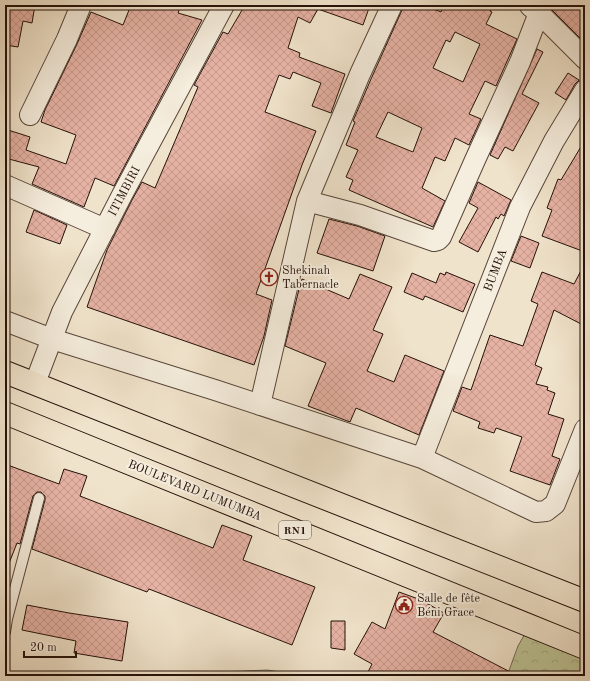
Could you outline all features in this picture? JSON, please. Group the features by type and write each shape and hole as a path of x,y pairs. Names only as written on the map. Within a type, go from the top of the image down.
{"highway":[{"path":"5,372 585,601"},
{"name":"BOULEVARD LUMUMBA","path":"5,414 585,648"}],"street":[{"path":"30,115 67,39 81,5"},
{"name":"ITIMBIRI","path":"35,383 62,312 224,5"},
{"path":"260,405 307,201 360,74 392,5"},
{"path":"307,201 360,215 421,238 434,241 438,240 441,237 520,62 536,8 585,58"},
{"name":"BUMBA","path":"422,458 520,207 554,141 585,90"},
{"path":"5,185 105,229"},
{"path":"5,321 52,338 422,458 536,512 546,511 556,504 585,428"}],"lane":[{"path":"5,632 6,619 38,498"}],"green space":[{"path":"526,632 585,654 585,676 507,676 518,646"}],"water":[{"path":"267,670 309,676 213,676 222,672"}],"building":[{"path":"5,5 35,5 32,23 23,21 18,47 5,45"},
{"path":"131,5 181,5 178,13 202,20 114,186 95,178 84,207 32,184 39,167 5,158 5,129 30,137 26,150 66,164 76,135 41,122 45,110 91,12 123,25"},
{"path":"245,5 360,5 369,8 363,25 318,9 310,23 298,17 288,48 300,53 299,57 345,74 331,113 312,106 321,83 293,72 290,79 279,75 265,112 316,131 302,165 256,294 272,300 264,336 254,365 87,307 107,250 132,200 142,182 155,188 198,87 194,85 223,32 228,34"},
{"path":"403,5 424,5 441,12 444,5 493,5 490,11 492,12 486,24 517,39 496,86 485,81 469,114 481,119 469,145 455,138 445,161 435,157 422,188 445,201 433,227 349,190 353,180 346,177 358,150 346,145 355,122 353,121","holes":["455,32 480,44 463,82 433,68 446,40 450,42","388,112 422,128 413,152 376,137"]},
{"path":"553,5 585,5 585,43 552,10"},
{"path":"537,49 543,52 522,94 539,103 513,151 505,147 498,159 490,155"},
{"path":"568,73 579,80 566,100 555,93"},
{"path":"585,140 585,252 542,236 552,210 547,208 558,179 561,180"},
{"path":"478,182 511,200 504,216 501,214 498,219 496,217 478,252 459,242 478,208 469,203"},
{"path":"34,210 67,225 60,244 26,232"},
{"path":"329,219 357,226 385,236 373,271 317,253"},
{"path":"521,236 539,243 530,268 511,261"},
{"path":"585,263 585,326 554,310 535,365 542,368 536,384 548,387 547,390 555,393 548,414 564,419 552,456 560,459 550,485 510,471 522,437 496,428 494,433 478,428 480,422 453,411 462,387 471,390 490,335 523,346 538,304 531,301 542,272 574,284"},
{"path":"446,272 475,284 463,312 425,296 423,300 404,292 412,273 436,283 440,273 445,275"},
{"path":"360,274 392,287 373,330 383,334 367,371 394,382 405,355 444,371 419,435 356,408 350,422 308,406 326,363 285,346 302,279 349,299"},
{"path":"5,464 59,484 64,469 87,476 80,496 213,548 222,525 252,536 243,560 315,587 292,645 149,589 147,592 32,549 45,500 45,496 41,492 37,492 33,496 20,544 17,543 5,571"},
{"path":"399,592 421,600 444,613 433,632 518,676 366,676 372,664 354,654 372,622 385,629"},
{"path":"27,605 128,622 122,661 74,653 76,641 22,630"},
{"path":"331,621 345,621 345,650 331,648"}],"place":[{"name":"Shekinah Tabernacle","path":"269,277"},
{"name":"Salle de fête Béni Grace","path":"404,605"}]}
